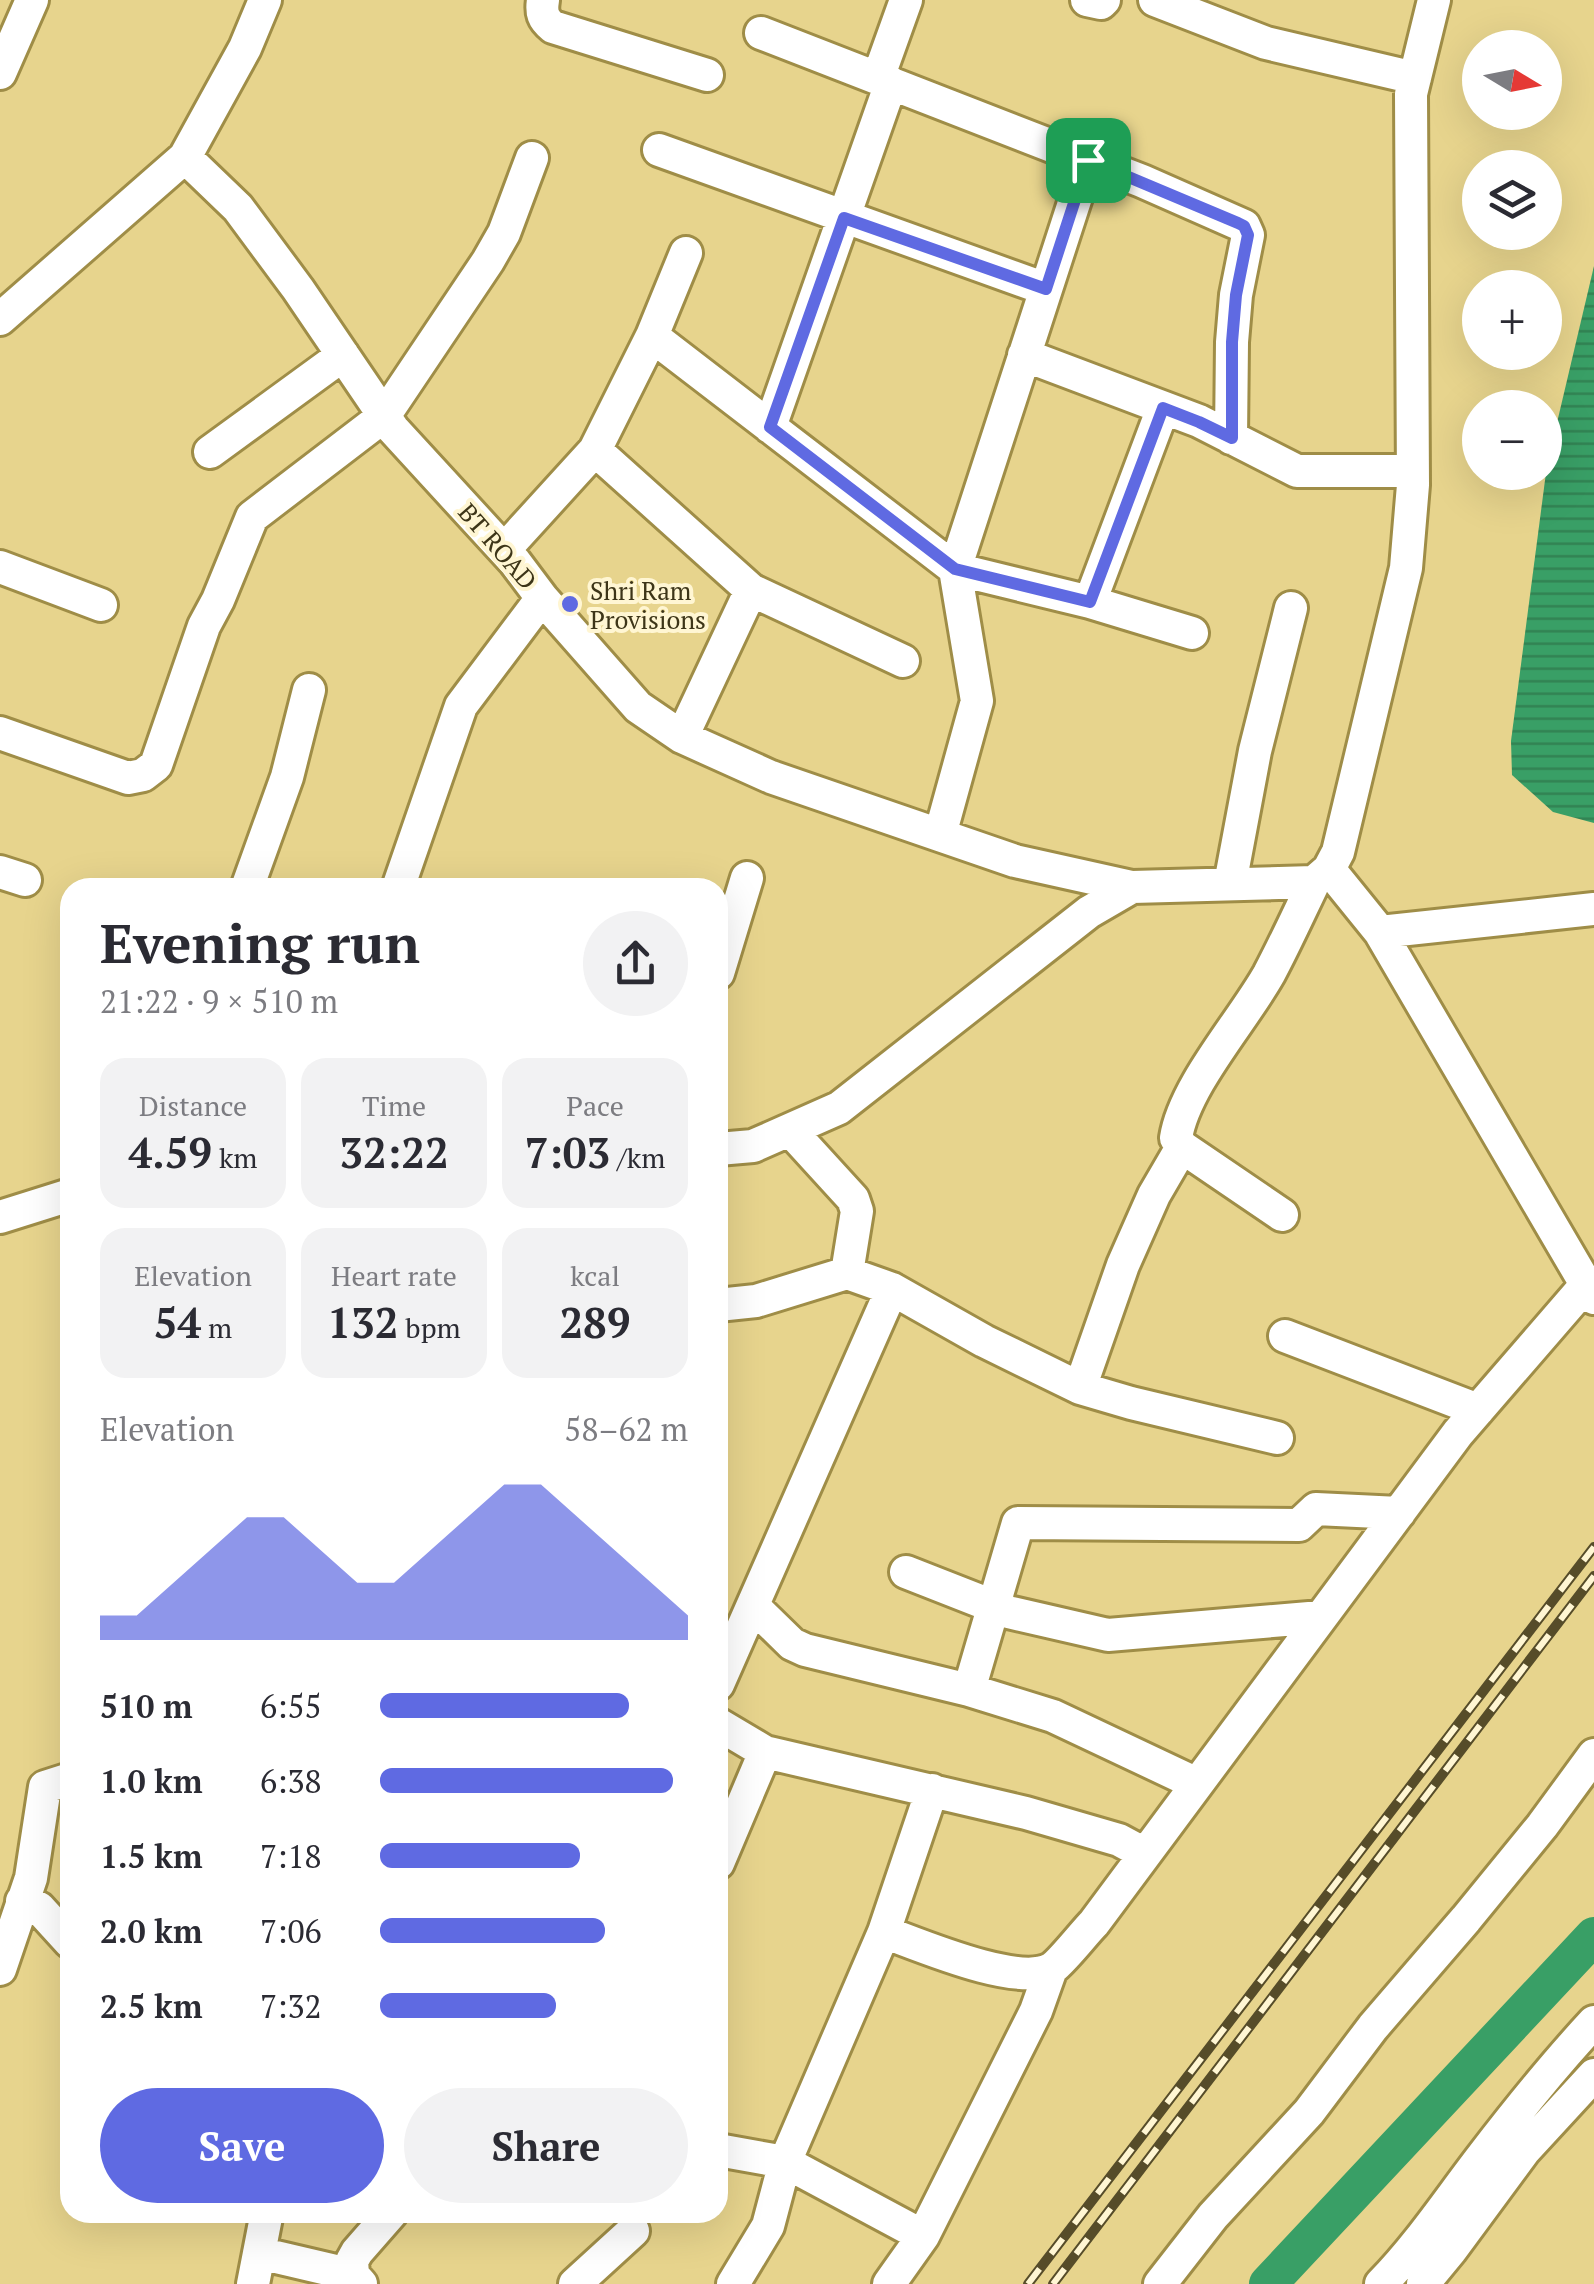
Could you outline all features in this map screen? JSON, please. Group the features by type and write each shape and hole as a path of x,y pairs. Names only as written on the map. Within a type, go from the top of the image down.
{"street":[{"path":"0,73 32,0"},
{"path":"7,300 185,157 245,48 266,0"},
{"path":"543,0 541,11 553,27 707,76"},
{"path":"770,427 844,218 906,0"},
{"path":"1087,0 1104,0"},
{"path":"1154,0 1266,43 1415,78"},
{"path":"1282,1216 1182,1146 1176,1138 1178,1121 1338,852 1406,568 1412,471 1411,94 1434,0"},
{"path":"761,33 1088,160 1247,230 1232,342 1232,438"},
{"path":"659,150 1046,289"},
{"name":"BT ROAD","path":"185,157 238,208 298,288 393,429 504,550 638,707 682,737 771,778 1016,860 1132,887"},
{"path":"0,734 128,778 143,775 156,765 204,626 252,517 384,416 504,234 532,158"},
{"path":"940,835 977,701 955,569 1088,160"},
{"path":"504,550 595,450 652,336 686,253"},
{"path":"652,336 955,569 1090,602 1192,634"},
{"path":"210,452 344,355"},
{"path":"1024,355 1199,422 1297,471 1412,471"},
{"path":"1090,602 1163,408"},
{"path":"595,450 751,590 903,661"},
{"path":"0,567 101,605"},
{"path":"682,737 751,590"},
{"path":"402,878 462,706 542,598"},
{"path":"1230,884 1255,751 1291,608"},
{"path":"251,878 287,777 309,690"},
{"path":"728,1148 753,1146 839,1108 1089,912 1132,887 1322,876 1380,932 1590,1292 1478,1410 1094,1923 1052,1968 1036,2011 923,2236 889,2284"},
{"path":"728,940 747,878"},
{"path":"1380,932 1594,909"},
{"path":"790,1130 854,1199 857,1211 847,1273"},
{"path":"1080,1388 1122,1265 1154,1194 1182,1146"},
{"path":"0,1217 60,1197"},
{"path":"728,1305 756,1301 847,1273 892,1288 984,1341 1080,1388 1277,1438"},
{"path":"728,1662 892,1288"},
{"path":"1285,1336 1478,1410"},
{"path":"969,1690 1018,1524 1299,1525 1316,1509 1399,1513"},
{"path":"906,1572 1008,1612 1108,1635 1321,1617"},
{"path":"753,1606 792,1644 805,1650 969,1690 1053,1716 1198,1784"},
{"path":"728,1730 765,1752 1026,1812 1119,1840 1145,1854"},
{"path":"728,1839 765,1752"},
{"path":"1160,2284 1213,2216 1309,2112 1373,2027 1542,1826 1594,1755"},
{"path":"0,1969 30,1878 45,1787 60,1782"},
{"path":"734,2284 768,2226 784,2162 884,1932 932,1790"},
{"path":"22,1902 39,1908 60,1931"},
{"path":"884,1932 974,1964 1028,1974 1052,1968"},
{"path":"1381,2284 1594,2022"},
{"path":"1423,2284 1524,2151 1594,2075 1566,2052"},
{"path":"728,2152 784,2162 923,2236"},
{"path":"265,2223 256,2269 357,2279 352,2260 382,2223"},
{"path":"574,2284 633,2230"}],"shaded area":[{"path":"1594,266 1594,823 1553,812 1512,775 1511,741 1544,490 1562,490 1562,401"}],"waterway":[{"path":"1268,2284 1594,1936"}],"railway":[{"path":"1028,2284 1594,1547"},
{"path":"1053,2284 1594,1576"}],"place":[{"name":"Shri Ram Provisions","path":"570,604"}],"route":[{"path":"1088,160 1238,223 1248,235 1232,342 1232,438 1163,408 1090,602 955,569 770,427 844,218 1046,289 1088,160"}]}
